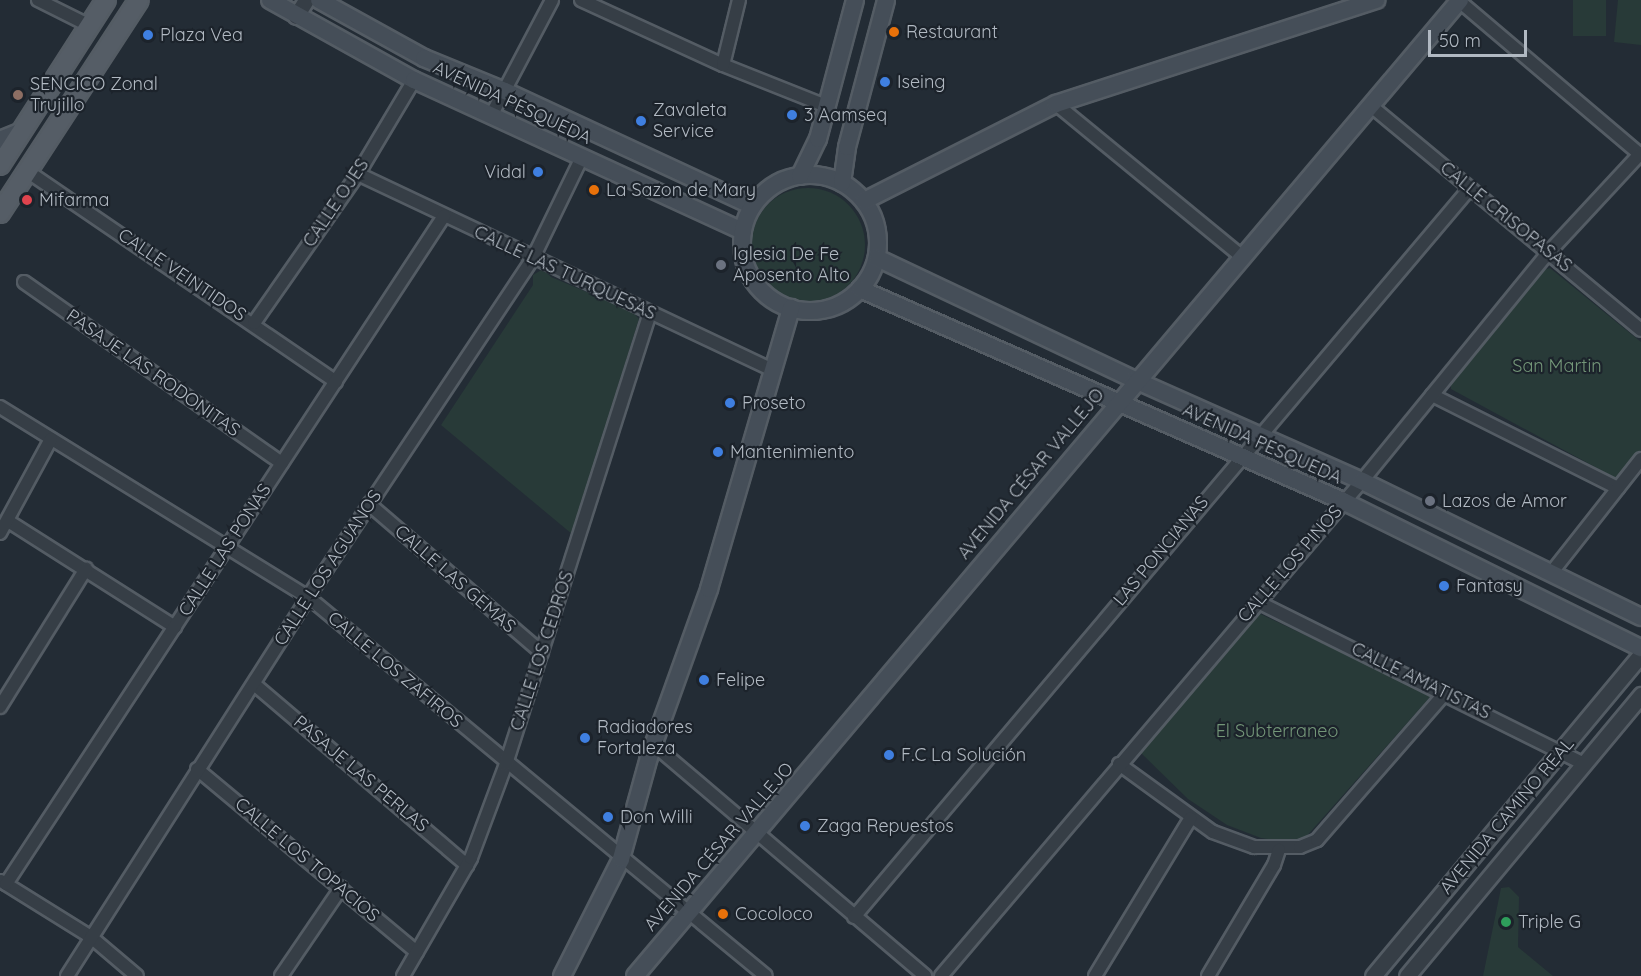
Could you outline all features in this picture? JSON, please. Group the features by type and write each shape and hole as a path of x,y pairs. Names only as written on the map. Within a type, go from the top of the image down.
{"main road":[{"path":"1,154 22,131 106,0"},
{"path":"0,213 139,0"},
{"name":"AVENIDA PESQUEDA","path":"270,0 414,80 743,231"},
{"name":"AVENIDA PESQUEDA","path":"319,0 424,58 505,91 753,206"},
{"path":"800,176 818,139 855,0"},
{"path":"842,183 848,147 886,0"},
{"path":"864,201 1056,104 1377,0"},
{"name":"AVENIDA CÉSAR VALLEJO","path":"634,976 759,833 1117,401 1459,0"},
{"path":"800,176 842,183 864,201 874,218 877,258 861,290 836,306 806,311 791,308 758,287 748,270 743,231 753,206 774,186 800,176"},
{"name":"AVENIDA PESQUEDA","path":"877,258 1135,380 1362,481 1641,617"},
{"name":"AVENIDA PESQUEDA","path":"861,290 1343,501 1641,648"},
{"path":"562,976 621,859 654,745 709,589 791,308"},
{"path":"1502,580 1516,555"}],"street":[{"path":"38,0 90,26"},
{"path":"296,16 306,0"},
{"path":"492,114 552,0"},
{"path":"581,0 723,65 826,106"},
{"path":"723,65 739,0"},
{"path":"1459,0 1640,154"},
{"name":"CALLE OJES","path":"254,323 358,174 414,80"},
{"path":"1056,104 1241,256"},
{"name":"CALLE CRISOPASAS","path":"1370,105 1641,330"},
{"path":"1,154 27,171"},
{"name":"CALLE LOS PINOS","path":"941,976 1362,481 1549,252 1640,154"},
{"name":"CALLE LOS AGUANOS","path":"67,976 196,769 533,258 582,157"},
{"name":"CALLE VEINTIDOS","path":"27,171 254,323 336,382"},
{"name":"CALLE LAS TURQUESAS","path":"358,174 773,370"},
{"name":"LAS PONCIANAS","path":"854,917 1259,434 1470,188"},
{"name":"CALLE LAS PONAS","path":"3,882 175,627 444,216"},
{"name":"PASAJE LAS RODONITAS","path":"24,282 282,463"},
{"name":"CALLE LOS CEDROS","path":"403,976 467,865 506,764 650,313"},
{"path":"1432,395 1618,488"},
{"name":"CALLE LOS ZAFIROS","path":"0,407 308,597 621,859"},
{"path":"0,533 51,439"},
{"path":"1552,572 1641,459"},
{"name":"CALLE LAS GEMAS","path":"369,504 542,653"},
{"path":"8,521 175,627"},
{"path":"0,707 86,569"},
{"name":"CALLE AMATISTAS","path":"1257,602 1446,692 1584,764"},
{"name":"AVENIDA CAMINO REAL","path":"1373,976 1641,654"},
{"name":"PASAJE LAS PERLAS","path":"254,684 467,865"},
{"path":"1119,764 1190,819 1241,843 1279,850 1317,840 1446,692"},
{"name":"AVENIDA CAMINO REAL","path":"1407,976 1641,695"},
{"path":"654,745 925,976"},
{"name":"CALLE LOS TOPACIOS","path":"196,769 417,952"},
{"path":"1095,976 1190,819"},
{"path":"1208,976 1274,865 1279,850"},
{"path":"621,859 765,976"},
{"path":"3,882 91,937 137,976"},
{"path":"281,976 340,888"}],"green space":[{"path":"1573,0 1606,0 1606,36 1573,36"},
{"path":"1618,0 1641,0 1641,45 1614,42"},
{"path":"808,188 830,193 848,205 860,223 865,245 860,267 848,285 830,297 808,302 786,297 768,285 756,267 751,245 756,223 768,205 786,193"},
{"name":"San Martin","path":"1550,268 1641,342 1641,450 1619,480 1451,389 1451,381 1543,270"},
{"path":"543,269 551,277 632,311 639,319 572,534 441,425 533,285 533,275"},
{"name":"El Subterraneo","path":"1256,612 1432,695 1305,838 1285,842 1261,838 1227,825 1188,799 1140,752"},
{"name":"Triple G","path":"1509,887 1519,897 1518,947 1553,976 1483,976 1501,888"}],"place":[{"name":"Restaurant","path":"894,32"},
{"name":"Plaza Vea","path":"148,35"},
{"name":"Iseing","path":"885,82"},
{"name":"SENCICO Zonal Trujillo","path":"18,95"},
{"name":"3 Aamseq","path":"792,115"},
{"name":"Zavaleta Service","path":"641,121"},
{"name":"Vidal","path":"538,172"},
{"name":"La Sazon de Mary","path":"594,190"},
{"name":"Mifarma","path":"27,200"},
{"name":"Iglesia De Fe Aposento Alto","path":"721,265"},
{"name":"Proseto","path":"730,403"},
{"name":"Mantenimiento","path":"718,452"},
{"name":"Lazos de Amor","path":"1430,501"},
{"name":"Fantasy","path":"1444,586"},
{"name":"Felipe","path":"704,680"},
{"name":"Radiadores Fortaleza","path":"585,738"},
{"name":"F.C La Solución","path":"889,755"},
{"name":"Don Willi","path":"608,817"},
{"name":"Zaga Repuestos","path":"805,826"},
{"name":"Cocoloco","path":"723,914"},
{"name":"Triple G","path":"1506,922"}]}
